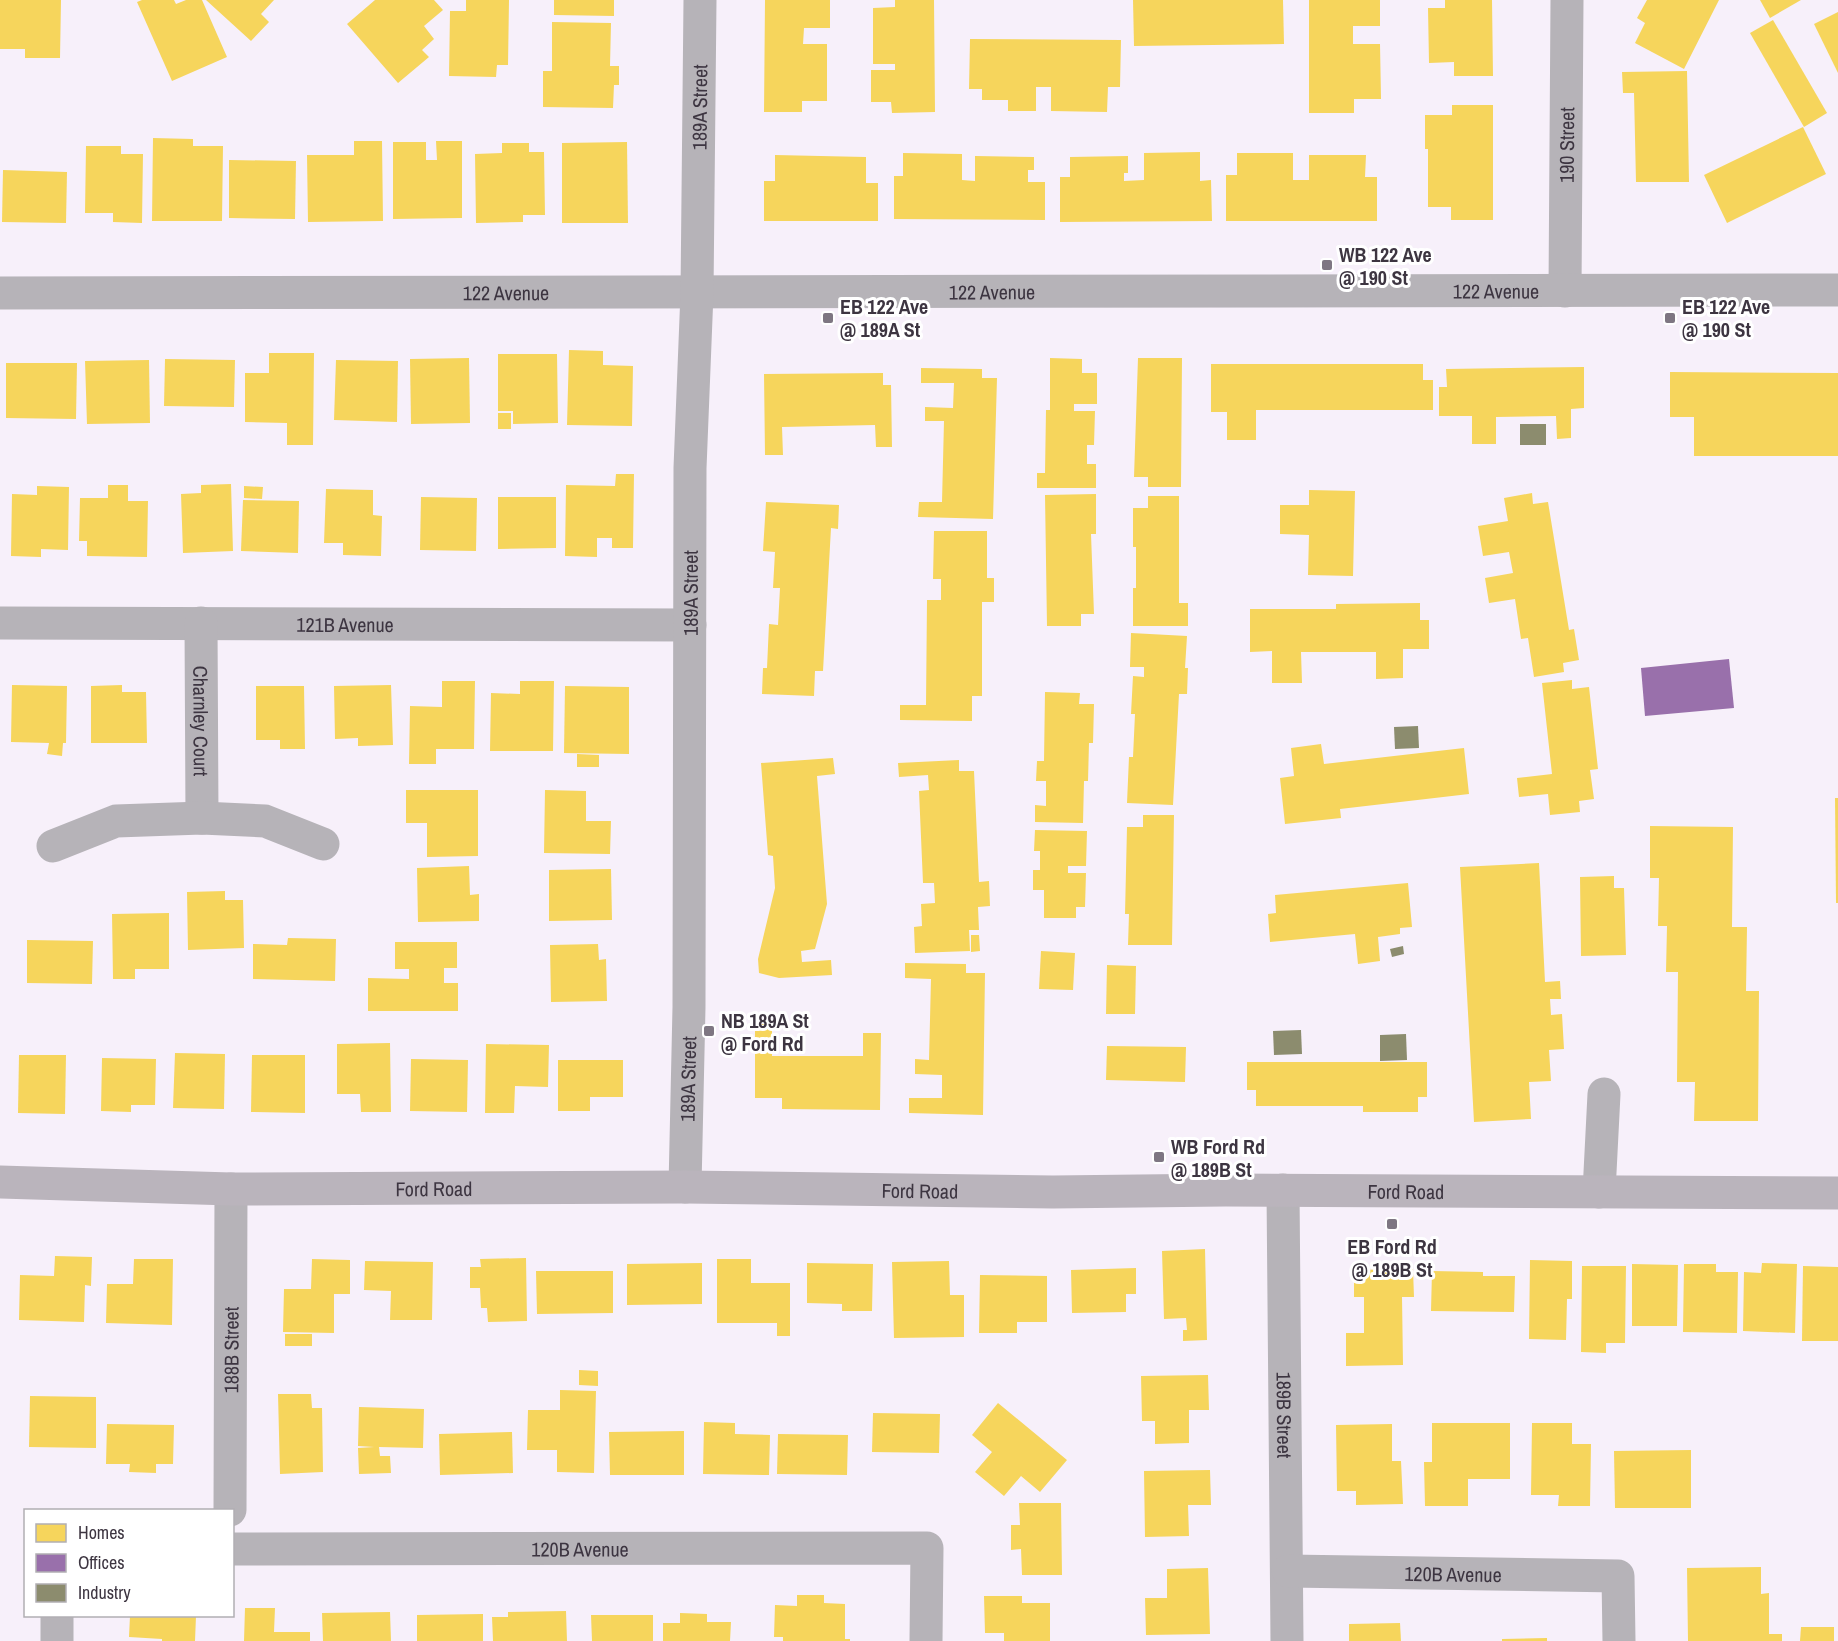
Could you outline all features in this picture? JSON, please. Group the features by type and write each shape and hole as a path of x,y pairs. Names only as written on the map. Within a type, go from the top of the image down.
{"main road":[{"name":"Ford Road","path":"0,1182 231,1189 685,1187 1053,1192 1283,1190 1838,1193"}],"street":[{"name":"189A Street","path":"685,1187 689,1007 690,468 697,293 699,0"},
{"name":"190 Street","path":"1565,291 1567,0"},
{"name":"122 Avenue","path":"0,292 1838,290"},
{"name":"121B Avenue","path":"0,623 690,625"},
{"name":"Charnley Court","path":"201,623 202,818"},
{"path":"53,846 116,821 202,818 266,820 323,844"},
{"path":"1599,1192 1604,1094"},
{"name":"188B Street","path":"230,1509 231,1189"},
{"name":"189B Street","path":"1283,1190 1287,1641"},
{"name":"120B Avenue","path":"234,1549 927,1548 926,1641"},
{"name":"120B Avenue","path":"1287,1571 1618,1576 1618,1641"},
{"path":"57,1617 57,1641"}],"building: Homes":[{"path":"0,0 61,0 60,58 25,58 25,49 0,49"},
{"path":"174,0 176,4 186,0 202,0 227,57 172,81 137,2"},
{"path":"206,0 274,0 261,14 269,22 251,41"},
{"path":"375,0 434,0 443,10 424,26 434,39 422,50 429,57 398,83 347,24"},
{"path":"466,0 509,0 508,65 497,65 496,77 449,76 450,11 466,11"},
{"path":"554,0 614,0 614,16 554,15"},
{"path":"765,0 830,0 830,28 804,28 803,44 827,44 827,101 802,101 802,112 764,112"},
{"path":"895,0 934,0 935,112 892,113 891,102 871,102 871,70 895,70 895,64 873,64 873,8 895,7"},
{"path":"1133,0 1283,0 1284,44 1134,46"},
{"path":"1309,0 1380,0 1380,26 1353,26 1353,44 1380,44 1381,99 1354,99 1354,113 1309,113"},
{"path":"1445,0 1492,0 1493,76 1454,76 1454,62 1429,63 1428,8 1445,8"},
{"path":"1647,0 1719,0 1684,69 1635,43 1645,23 1637,18"},
{"path":"1760,0 1801,0 1770,18"},
{"path":"1838,12 1838,73 1814,24"},
{"path":"1773,20 1827,113 1804,127 1750,33"},
{"path":"552,22 611,23 610,66 619,66 619,85 614,85 613,108 543,107 543,71 552,71"},
{"path":"970,39 1121,40 1120,87 1108,87 1107,112 1051,111 1051,87 1036,87 1036,111 1008,111 1008,100 982,100 982,89 969,89"},
{"path":"1687,71 1689,182 1636,182 1634,93 1623,93 1622,72"},
{"path":"1452,105 1493,105 1493,220 1451,220 1451,207 1428,207 1428,149 1425,149 1425,115 1452,115"},
{"path":"1803,127 1826,174 1727,223 1704,175"},
{"path":"153,138 193,139 193,146 223,146 222,221 152,221"},
{"path":"354,141 382,141 383,221 308,222 307,155 354,155"},
{"path":"436,141 462,141 462,218 393,219 393,142 426,142 426,160 437,160"},
{"path":"627,142 628,223 562,223 562,143"},
{"path":"502,143 529,143 529,152 544,152 545,215 523,215 523,222 476,223 475,154 502,153"},
{"path":"86,146 121,146 121,154 143,154 142,223 113,222 113,213 85,213"},
{"path":"1200,152 1200,181 1211,180 1212,221 1060,222 1060,177 1070,177 1070,157 1128,156 1128,173 1124,173 1124,181 1144,180 1144,153"},
{"path":"903,153 962,154 962,180 975,181 975,156 1034,157 1034,170 1028,170 1028,182 1045,182 1045,220 894,219 894,176 903,176"},
{"path":"1237,153 1293,153 1293,180 1309,180 1309,155 1366,155 1365,177 1377,177 1377,221 1226,221 1226,175 1237,175"},
{"path":"775,155 866,157 866,183 878,183 878,221 764,221 764,181 775,181"},
{"path":"229,160 296,161 295,219 229,218"},
{"path":"3,170 67,172 66,223 2,222"},
{"path":"569,350 603,351 603,365 633,366 632,426 567,425"},
{"path":"269,353 314,353 313,445 287,445 287,423 245,422 245,373 269,373"},
{"path":"498,354 557,354 558,423 513,424 513,411 498,411"},
{"path":"469,358 470,423 411,424 410,359"},
{"path":"1050,358 1082,359 1082,373 1097,373 1097,404 1074,404 1074,411 1095,411 1094,445 1087,445 1087,464 1096,464 1096,488 1037,488 1037,473 1045,473 1046,410 1050,410"},
{"path":"1138,358 1182,358 1181,487 1148,487 1148,477 1134,477"},
{"path":"165,359 235,360 234,407 164,406"},
{"path":"149,360 150,423 87,424 85,361"},
{"path":"336,360 398,361 397,422 334,420"},
{"path":"6,363 77,363 76,419 6,418"},
{"path":"1211,364 1423,364 1423,380 1433,380 1433,410 1256,410 1256,440 1227,440 1227,412 1211,412"},
{"path":"1584,367 1584,408 1571,409 1571,438 1557,439 1556,416 1496,417 1496,444 1472,444 1472,416 1439,416 1439,387 1447,387 1446,369"},
{"path":"921,368 982,369 982,378 997,378 993,519 918,517 919,502 942,502 944,421 925,421 925,407 953,408 954,383 921,383"},
{"path":"1670,372 1838,373 1838,456 1694,456 1694,417 1670,417"},
{"path":"883,373 883,385 891,385 892,447 876,447 875,425 782,427 783,455 765,455 764,374"},
{"path":"498,413 511,413 511,429 498,429"},
{"path":"616,474 634,474 633,548 612,548 612,538 597,538 597,557 565,556 566,485 615,486"},
{"path":"231,484 233,551 183,553 181,494 201,493 201,485"},
{"path":"108,485 128,485 128,501 148,501 147,557 87,556 87,541 79,541 80,498 108,498"},
{"path":"37,486 69,487 68,550 41,549 41,557 11,556 12,494 37,495"},
{"path":"244,486 263,487 262,499 244,498"},
{"path":"326,489 373,490 373,515 382,516 381,556 343,555 343,543 324,543"},
{"path":"1309,490 1355,491 1353,576 1308,575 1309,535 1280,534 1280,505 1309,505"},
{"path":"1532,493 1533,504 1548,502 1569,630 1574,629 1579,660 1563,663 1564,672 1534,677 1528,638 1521,639 1515,599 1489,603 1485,578 1513,573 1509,552 1483,556 1478,526 1508,521 1504,498"},
{"path":"1096,494 1096,534 1091,534 1094,614 1081,614 1081,626 1047,626 1045,495"},
{"path":"1148,496 1179,496 1179,603 1188,603 1188,626 1133,626 1136,547 1133,547 1133,508 1148,508"},
{"path":"421,497 477,498 476,551 420,550"},
{"path":"498,497 556,497 556,548 498,549"},
{"path":"243,500 299,501 298,553 241,551"},
{"path":"766,502 839,505 838,529 831,528 823,671 815,671 814,696 762,694 763,668 767,668 769,624 778,625 780,588 773,588 775,552 763,551"},
{"path":"934,531 987,531 987,578 994,578 994,602 982,602 982,696 972,696 972,721 900,720 900,705 926,705 927,600 941,600 941,579 933,579"},
{"path":"1420,603 1420,620 1429,620 1429,649 1403,649 1403,678 1376,679 1376,652 1301,652 1302,683 1272,683 1272,651 1250,652 1250,609 1336,609 1336,604"},
{"path":"1131,633 1187,636 1185,668 1188,668 1187,694 1179,694 1173,805 1127,803 1129,757 1133,757 1135,714 1131,714 1133,676 1144,677 1144,667 1130,667"},
{"path":"1572,680 1572,689 1589,687 1598,769 1590,770 1594,799 1579,801 1580,812 1550,815 1548,794 1519,797 1517,778 1552,774 1542,683"},
{"path":"442,681 475,681 474,749 436,749 436,764 409,764 410,706 442,707"},
{"path":"520,681 554,681 553,751 490,751 491,693 520,694"},
{"path":"12,685 67,686 66,743 63,743 62,756 47,754 49,743 11,742"},
{"path":"122,685 122,692 146,692 147,743 91,743 91,686"},
{"path":"391,685 393,745 358,746 358,738 335,739 334,686"},
{"path":"256,686 304,686 305,749 280,749 280,740 256,740"},
{"path":"565,686 629,687 629,754 564,753"},
{"path":"1045,692 1080,693 1079,704 1094,704 1093,743 1089,743 1088,781 1084,781 1083,823 1035,822 1035,805 1046,806 1046,781 1036,781 1037,761 1044,761"},
{"path":"1321,744 1324,764 1464,748 1469,794 1340,809 1341,818 1285,824 1280,778 1294,776 1291,748"},
{"path":"577,754 599,755 599,767 577,767"},
{"path":"833,758 835,774 817,776 827,904 815,949 801,951 802,962 831,960 832,975 779,978 759,973 758,959 775,888 773,856 768,855 761,763"},
{"path":"959,760 959,771 974,771 979,882 989,881 990,906 978,907 979,930 969,930 970,951 915,953 914,927 922,926 921,904 935,903 934,883 923,883 919,791 929,790 928,775 899,777 898,763"},
{"path":"406,790 478,790 478,856 427,857 427,823 406,823"},
{"path":"545,790 586,791 586,821 611,821 610,854 544,853"},
{"path":"1835,798 1838,798 1838,903 1836,903"},
{"path":"1143,815 1174,815 1172,945 1128,945 1129,914 1125,914 1127,827 1143,827"},
{"path":"1650,826 1733,827 1732,927 1747,927 1746,991 1759,991 1758,1121 1694,1121 1695,1082 1677,1082 1678,972 1666,972 1667,926 1658,926 1659,878 1650,878"},
{"path":"1035,830 1087,831 1086,866 1068,866 1068,873 1086,873 1085,907 1076,907 1076,918 1044,918 1044,890 1033,890 1033,870 1040,870 1040,851 1034,851"},
{"path":"1539,863 1545,982 1560,981 1561,999 1550,999 1551,1015 1562,1014 1564,1049 1549,1050 1551,1081 1529,1082 1531,1119 1474,1122 1460,867"},
{"path":"469,866 470,895 479,894 479,921 418,922 417,868"},
{"path":"611,869 612,920 549,921 549,870"},
{"path":"1614,876 1614,888 1624,888 1626,955 1581,956 1580,877"},
{"path":"1408,883 1412,927 1400,928 1400,934 1378,937 1380,961 1358,964 1355,934 1270,942 1268,914 1276,913 1275,895"},
{"path":"225,891 225,900 243,900 244,948 188,950 187,892"},
{"path":"169,913 169,969 135,969 135,979 113,979 112,914"},
{"path":"971,935 979,935 980,951 971,952"},
{"path":"288,938 336,939 335,981 253,979 253,944 287,945"},
{"path":"27,940 93,941 92,984 27,983"},
{"path":"395,942 457,942 457,968 444,968 444,983 458,983 458,1011 368,1011 368,978 409,979 409,969 395,969"},
{"path":"598,944 599,960 606,959 607,1001 551,1002 550,945"},
{"path":"1041,951 1075,953 1073,990 1039,989"},
{"path":"905,963 966,964 966,973 985,973 983,1115 909,1113 909,1098 942,1098 942,1075 915,1074 915,1059 929,1060 931,979 905,978"},
{"path":"1107,965 1136,966 1135,1014 1106,1014"},
{"path":"755,1024 772,1024 772,1056 863,1056 863,1033 881,1033 880,1110 782,1109 782,1098 755,1098"},
{"path":"390,1043 391,1112 361,1112 360,1094 337,1094 337,1044"},
{"path":"486,1044 549,1045 548,1087 515,1086 514,1113 485,1113"},
{"path":"1107,1046 1186,1047 1185,1082 1106,1080"},
{"path":"175,1053 225,1054 224,1109 173,1108"},
{"path":"19,1055 66,1055 65,1114 18,1113"},
{"path":"252,1055 305,1055 305,1113 251,1112"},
{"path":"102,1058 156,1059 155,1105 131,1105 131,1112 101,1111"},
{"path":"411,1059 468,1060 467,1112 410,1111"},
{"path":"558,1060 623,1060 623,1097 590,1097 590,1111 558,1111"},
{"path":"1247,1062 1427,1062 1427,1097 1418,1097 1418,1112 1363,1112 1363,1106 1256,1106 1256,1090 1247,1090"},
{"path":"1205,1249 1207,1340 1183,1341 1183,1330 1187,1330 1186,1318 1164,1319 1162,1251"},
{"path":"55,1256 92,1257 91,1286 85,1285 84,1322 19,1320 20,1275 54,1276"},
{"path":"526,1258 527,1321 488,1322 487,1308 481,1308 480,1288 470,1288 470,1267 481,1267 480,1259"},
{"path":"134,1259 173,1259 172,1325 106,1323 107,1284 133,1284"},
{"path":"312,1259 350,1260 350,1294 334,1294 334,1333 283,1332 284,1289 311,1289"},
{"path":"717,1259 751,1259 751,1283 790,1283 790,1336 777,1336 777,1323 717,1323"},
{"path":"1530,1260 1572,1261 1572,1299 1567,1299 1566,1340 1529,1339"},
{"path":"365,1261 433,1262 432,1320 390,1320 391,1291 364,1290"},
{"path":"949,1261 950,1295 964,1295 964,1337 894,1338 892,1262"},
{"path":"702,1263 702,1304 627,1305 627,1264"},
{"path":"807,1263 873,1264 872,1311 842,1311 842,1304 807,1303"},
{"path":"1762,1263 1797,1264 1795,1333 1743,1331 1744,1272 1761,1273"},
{"path":"1632,1264 1678,1265 1677,1326 1632,1326"},
{"path":"1684,1264 1716,1264 1716,1272 1738,1272 1737,1333 1683,1332"},
{"path":"1582,1266 1626,1266 1625,1343 1606,1343 1606,1353 1581,1352"},
{"path":"1803,1266 1838,1267 1838,1341 1802,1341"},
{"path":"1136,1268 1136,1294 1126,1294 1126,1312 1072,1313 1071,1270"},
{"path":"1413,1269 1414,1297 1402,1297 1403,1365 1346,1366 1346,1333 1364,1333 1364,1297 1354,1297 1354,1270"},
{"path":"536,1271 613,1271 613,1313 537,1314"},
{"path":"1432,1271 1483,1272 1483,1276 1515,1276 1514,1312 1431,1311"},
{"path":"980,1275 1047,1276 1047,1322 1017,1322 1017,1333 979,1333"},
{"path":"285,1334 312,1334 312,1346 285,1346"},
{"path":"579,1370 598,1371 598,1386 579,1385"},
{"path":"1208,1375 1209,1410 1189,1410 1189,1443 1155,1444 1155,1421 1142,1421 1141,1376"},
{"path":"560,1390 596,1391 594,1473 557,1472 557,1450 527,1450 528,1410 560,1410"},
{"path":"278,1394 311,1394 312,1408 322,1408 323,1472 280,1474"},
{"path":"30,1396 96,1397 96,1448 29,1447"},
{"path":"998,1403 1067,1460 1040,1492 1021,1476 1004,1496 975,1472 992,1452 972,1435"},
{"path":"359,1407 424,1409 423,1448 379,1447 380,1456 390,1456 391,1473 359,1474 358,1448 374,1447 358,1446"},
{"path":"873,1413 940,1414 939,1453 872,1452"},
{"path":"704,1422 735,1423 735,1434 770,1435 769,1475 703,1474"},
{"path":"1432,1423 1510,1423 1510,1479 1468,1479 1468,1506 1425,1506 1424,1462 1432,1462"},
{"path":"1532,1423 1572,1423 1572,1444 1591,1444 1590,1506 1558,1506 1559,1495 1531,1495"},
{"path":"107,1424 174,1425 173,1464 156,1464 156,1473 129,1472 130,1464 106,1464"},
{"path":"1392,1424 1392,1461 1401,1461 1403,1504 1356,1505 1356,1491 1337,1491 1336,1425"},
{"path":"684,1431 684,1475 610,1475 609,1432"},
{"path":"512,1432 513,1473 440,1475 439,1434"},
{"path":"778,1434 848,1435 847,1475 777,1474"},
{"path":"1691,1450 1691,1508 1615,1508 1614,1451"},
{"path":"1210,1470 1211,1505 1188,1505 1189,1536 1145,1537 1144,1471"},
{"path":"1019,1503 1061,1503 1062,1575 1022,1575 1021,1549 1011,1550 1011,1525 1020,1525"},
{"path":"1761,1567 1761,1594 1769,1593 1769,1634 1782,1634 1782,1641 1688,1641 1687,1568"},
{"path":"1208,1568 1210,1634 1146,1635 1145,1598 1167,1598 1167,1569"},
{"path":"797,1595 824,1595 824,1603 845,1604 845,1639 850,1639 850,1641 783,1641 783,1637 774,1637 775,1605 797,1606"},
{"path":"984,1596 1022,1596 1022,1603 1050,1603 1050,1641 1004,1641 1004,1633 985,1633"},
{"path":"245,1608 275,1608 274,1632 310,1632 310,1641 244,1641"},
{"path":"566,1611 567,1641 493,1641 492,1617 508,1617 508,1612"},
{"path":"390,1612 391,1641 323,1641 322,1613"},
{"path":"680,1613 707,1614 707,1622 731,1622 730,1641 663,1641 663,1623 680,1623"},
{"path":"483,1614 483,1641 417,1641 417,1615"},
{"path":"591,1615 653,1615 653,1641 592,1641"},
{"path":"130,1617 196,1617 195,1641 162,1641 162,1639 129,1637"},
{"path":"1400,1623 1401,1641 1349,1641 1349,1624"},
{"path":"1801,1627 1834,1627 1834,1641 1800,1641"},
{"path":"1547,1638 1547,1641 1502,1641 1502,1639"}],"building: Offices":[{"path":"1729,659 1734,708 1645,716 1641,668"}],"building: Industry":[{"path":"1520,424 1546,424 1546,445 1520,445"},
{"path":"1418,726 1419,748 1395,749 1394,727"},
{"path":"1403,946 1404,954 1392,957 1390,949"},
{"path":"1301,1030 1302,1054 1274,1055 1273,1031"},
{"path":"1406,1034 1407,1060 1380,1061 1380,1035"}],"place":[{"name":"WB 122 Ave @ 190 St","path":"1327,265"},
{"name":"EB 122 Ave @ 189A St","path":"828,318"},
{"name":"EB 122 Ave @ 190 St","path":"1670,318"},
{"name":"NB 189A St @ Ford Rd","path":"709,1031"},
{"name":"WB Ford Rd @ 189B St","path":"1159,1157"},
{"name":"EB Ford Rd @ 189B St","path":"1392,1224"}]}
